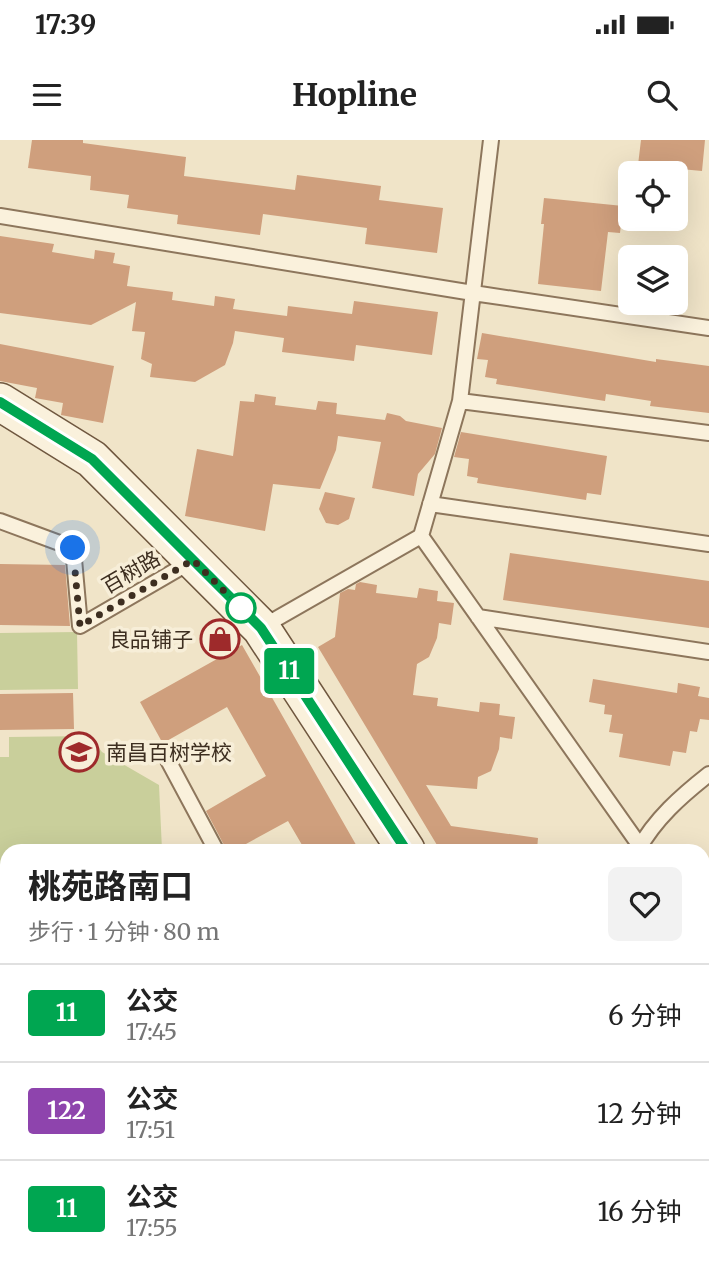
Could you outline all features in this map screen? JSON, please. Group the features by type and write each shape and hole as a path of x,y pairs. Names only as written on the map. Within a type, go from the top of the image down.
{"street":[{"path":"0,402 92,459 261,628 402,844"}],"lane":[{"path":"261,628 421,536 460,401 491,140"},
{"path":"0,216 473,293 709,328"},
{"path":"460,401 709,433"},
{"path":"430,504 709,544"},
{"name":"百树路","path":"0,520 73,548 80,626 193,560"},
{"path":"421,536 636,844"},
{"path":"478,617 709,652"},
{"path":"163,751 213,844"},
{"path":"642,844 657,820 709,774"}],"green space":[{"path":"77,632 78,689 0,690 0,633"},
{"path":"90,736 102,752 159,785 162,844 0,844 0,757 9,757 9,737"}],"building":[{"path":"32,140 83,140 83,143 186,157 184,176 295,190 297,175 381,186 379,200 443,208 437,253 365,244 367,228 263,214 260,235 177,224 178,215 127,208 129,195 90,190 91,176 28,168"},
{"path":"641,140 705,140 702,171 688,170 688,161 638,161"},
{"path":"544,198 618,205 620,233 608,232 601,291 538,284 544,224 541,224"},
{"path":"0,236 54,244 52,252 94,259 95,250 115,253 113,263 130,266 127,286 173,292 172,300 214,306 215,296 235,299 233,309 287,316 288,306 352,314 354,301 438,312 432,355 356,345 354,361 282,352 284,338 235,331 225,365 195,382 150,377 152,364 141,359 145,332 132,331 136,302 91,325 0,313"},
{"path":"482,333 656,362 656,359 709,366 709,413 650,406 651,401 606,394 605,401 496,384 497,379 485,377 488,360 477,359"},
{"path":"0,344 114,366 103,423 61,415 63,403 35,398 37,388 0,381"},
{"path":"255,394 276,397 275,405 316,410 318,401 337,403 336,414 385,420 387,413 400,416 406,421 442,428 435,454 418,474 414,496 372,488 381,442 338,436 336,450 320,489 273,484 265,531 185,516 197,449 233,456 240,401 254,402"},
{"path":"461,432 607,456 601,495 587,493 586,500 477,483 478,478 467,476 469,459 454,457"},
{"path":"325,492 355,498 349,519 338,525 326,523 319,509"},
{"path":"510,553 709,581 709,628 503,600"},
{"path":"0,564 65,565 70,626 0,625"},
{"path":"360,582 377,585 376,593 417,598 419,588 438,591 437,601 454,603 451,625 439,623 437,638 429,657 417,664 413,695 438,698 437,706 479,712 480,702 500,704 499,715 515,717 512,739 500,737 499,749 491,771 478,777 477,789 426,785 451,826 538,838 538,844 436,844 318,647 335,637 340,593 348,589 355,590 356,584"},
{"path":"242,645 356,844 301,844 288,821 246,844 223,844 206,811 266,776 227,707 162,742 140,702"},
{"path":"593,679 677,693 678,683 700,687 698,696 709,698 709,720 700,719 697,732 690,731 686,753 673,751 670,766 619,757 623,734 609,732 612,715 604,714 605,705 589,702"},
{"path":"73,693 74,729 0,730 0,694"}],"bus line":[{"name":"11","path":"0,402 92,459 261,628 402,844"}],"place":[{"name":"良品铺子","path":"220,639"},
{"name":"南昌百树学校","path":"79,752"}],"route":[{"path":"73,548 80,626 193,560 244,611 241,608"}]}
